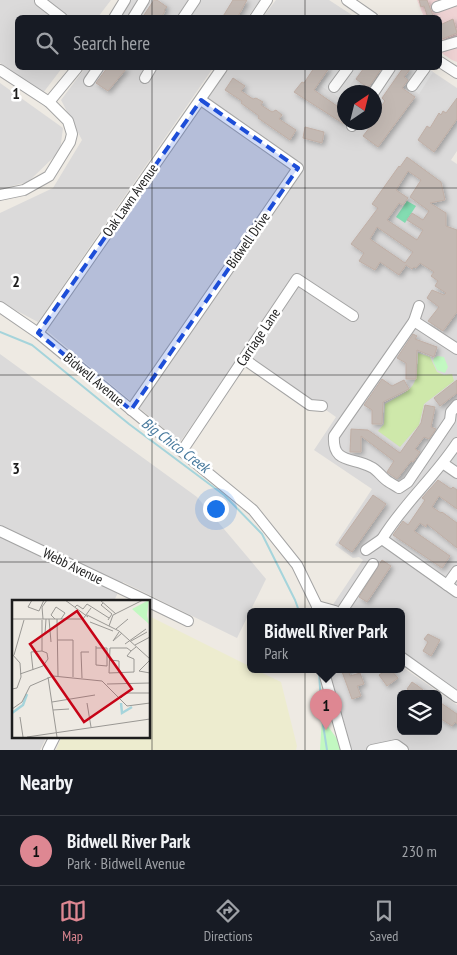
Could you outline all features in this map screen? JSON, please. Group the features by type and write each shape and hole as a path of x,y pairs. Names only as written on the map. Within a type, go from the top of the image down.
{"street":[{"path":"116,15 125,0"},
{"path":"134,15 144,0"},
{"path":"185,15 195,0"},
{"path":"257,15 267,0"},
{"path":"347,0 370,15"},
{"path":"437,7 456,0"},
{"path":"40,1 58,15"},
{"path":"442,46 457,42"},
{"path":"442,63 457,73"},
{"path":"0,70 49,102 68,121 72,134 70,142 50,176 24,190 0,195"},
{"path":"49,102 75,70"},
{"path":"89,81 97,70"},
{"path":"144,78 150,70"},
{"name":"Oak Lawn Avenue","path":"38,333 221,70"},
{"path":"334,87 347,70"},
{"path":"379,85 389,70"},
{"path":"412,86 423,70"},
{"name":"Bidwell Drive","path":"131,410 298,168 201,100"},
{"name":"Carriage Lane","path":"182,451 297,279 353,316"},
{"path":"419,306 414,321 334,436 333,445 335,452 342,457 373,468 399,488 408,482 450,420 451,412 457,405"},
{"name":"Bidwell Avenue","path":"0,307 38,333 253,510 296,564 317,608"},
{"path":"414,321 457,349"},
{"path":"244,359 310,405 322,406"},
{"path":"366,550 382,538 395,517 444,464 457,443"},
{"path":"444,464 457,473"},
{"name":"Webb Avenue","path":"0,531 144,600"},
{"path":"382,538 457,592"},
{"path":"344,608 373,564"},
{"path":"447,585 457,571"},
{"name":"Webb Avenue","path":"150,603 188,621"},
{"path":"405,660 457,697"},
{"path":"324,673 346,750"},
{"path":"48,750 54,738"},
{"path":"372,750 396,745 403,750"}],"highlighted area":[{"path":"201,100 298,168 131,410 38,333"}],"shaded area":[{"path":"0,0 111,0 100,15 15,15 15,70 60,70 43,93 0,63"},
{"path":"130,0 260,0 249,15 120,15"},
{"path":"276,0 329,0 352,15 265,15"},
{"path":"417,0 457,0 457,62 442,53 442,15 423,15"},
{"path":"84,70 212,70 38,322 0,302 0,213 53,188 82,140 61,100"},
{"path":"228,70 430,70 457,88 457,151 451,160 457,164 457,692 405,656 405,608 335,608 332,606 363,560 359,557 353,558 335,545 372,489 314,450 336,417 243,352 180,442 46,330"},
{"path":"333,70 361,70 350,85 337,85 337,96 321,86"},
{"path":"387,70 400,70 382,96 382,85 375,85"},
{"path":"410,70 430,70 433,72 419,94 405,85 408,80 405,77"},
{"path":"0,83 63,128 60,151 28,182 0,189"},
{"path":"0,354 197,497 266,579 252,608 247,608 247,618 237,638 123,582 114,600 12,600 12,738 46,738 40,750 0,750"},
{"path":"405,669 435,690 397,690 397,735 442,735 442,695 457,705 457,750 348,750 346,728 328,673 405,673"}],"green space":[{"path":"407,201 416,206 405,223 396,217"},
{"path":"418,353 430,357 437,372 444,375 452,374 454,381 424,404 419,425 400,447 378,431 384,424 385,404 409,390 413,385 417,373"},
{"path":"438,356 444,357 448,367 445,373 437,370 433,361"},
{"path":"150,616 247,665 247,673 262,673 281,682 297,746 296,750 56,750 61,738 150,738"},
{"path":"322,718 340,743 340,750 320,750"}],"building":[{"path":"154,0 167,7 163,15 144,15"},
{"path":"233,0 247,0 239,15 224,15"},
{"path":"419,0 427,0 433,15 427,15 424,6 421,7"},
{"path":"453,19 457,33 442,39 442,24"},
{"path":"106,70 125,70 108,91 96,83"},
{"path":"313,70 328,70 314,90 337,106 337,120 294,92 302,82 304,83"},
{"path":"363,70 381,70 370,85 364,85 356,79"},
{"path":"402,70 409,70 404,77 408,80 402,88 415,97 378,147 363,136 368,130 382,130 382,105 385,101 382,98"},
{"path":"233,78 245,86 241,91 253,99 256,98 263,102 261,105 272,112 276,110 282,115 279,119 296,130 290,140 258,118 259,116 241,103 242,101 225,90"},
{"path":"457,98 457,119 434,152 418,140 427,126 430,128 439,113 441,115 443,111 446,113"},
{"path":"305,127 324,132 322,143 303,138"},
{"path":"407,157 441,182 445,200 430,203 446,213 446,226 457,230 457,312 443,331 428,321 439,307 427,298 432,290 444,295 446,293 435,286 438,281 431,276 434,272 420,263 416,268 412,269 406,265 399,275 380,262 375,270 359,261 364,253 351,244 378,208 372,204","holes":["408,171 421,180 410,197 429,211 423,220 412,213 407,220 423,230 417,240 387,220 399,203 403,205 408,198 396,190","377,227 413,252 405,263 370,239"]},
{"path":"413,334 417,336 415,339 437,347 434,357 417,350 416,379 406,379 406,363 397,358"},
{"path":"382,379 392,386 404,380 409,389 383,402 382,424 372,424 372,410 364,405"},
{"path":"457,380 457,393 440,406 434,398"},
{"path":"425,405 435,407 431,427 436,429 429,439 424,437 415,449 420,452 397,479 387,472 394,461 361,436 361,452 350,452 351,429 368,430 400,453 421,423"},
{"path":"438,480 451,489 453,487 457,490 457,509 439,496 432,507 457,523 457,548 427,524 426,527 420,523 414,531 450,556 442,568 393,535 403,521 408,525 425,500 422,498"},
{"path":"373,495 386,504 352,552 339,543"},
{"path":"382,560 391,566 367,602 359,597"},
{"path":"428,634 440,640 431,656 423,651 428,642 424,639"},
{"path":"342,673 349,673 350,676 360,673 364,684 357,686 361,696 352,699"},
{"path":"382,673 394,673 398,678 387,686 379,675"},
{"path":"412,682 423,690 408,690 407,689"},
{"path":"442,704 457,714 457,724 455,722 452,726 442,720"}],"waterway":[{"name":"Big Chico Creek","path":"0,332 32,345 129,424 224,495 262,534 298,608"},
{"name":"Big Chico Creek","path":"319,673 322,718 327,750"}],"place":[{"name":"Bidwell River Park","path":"326,730"}]}
